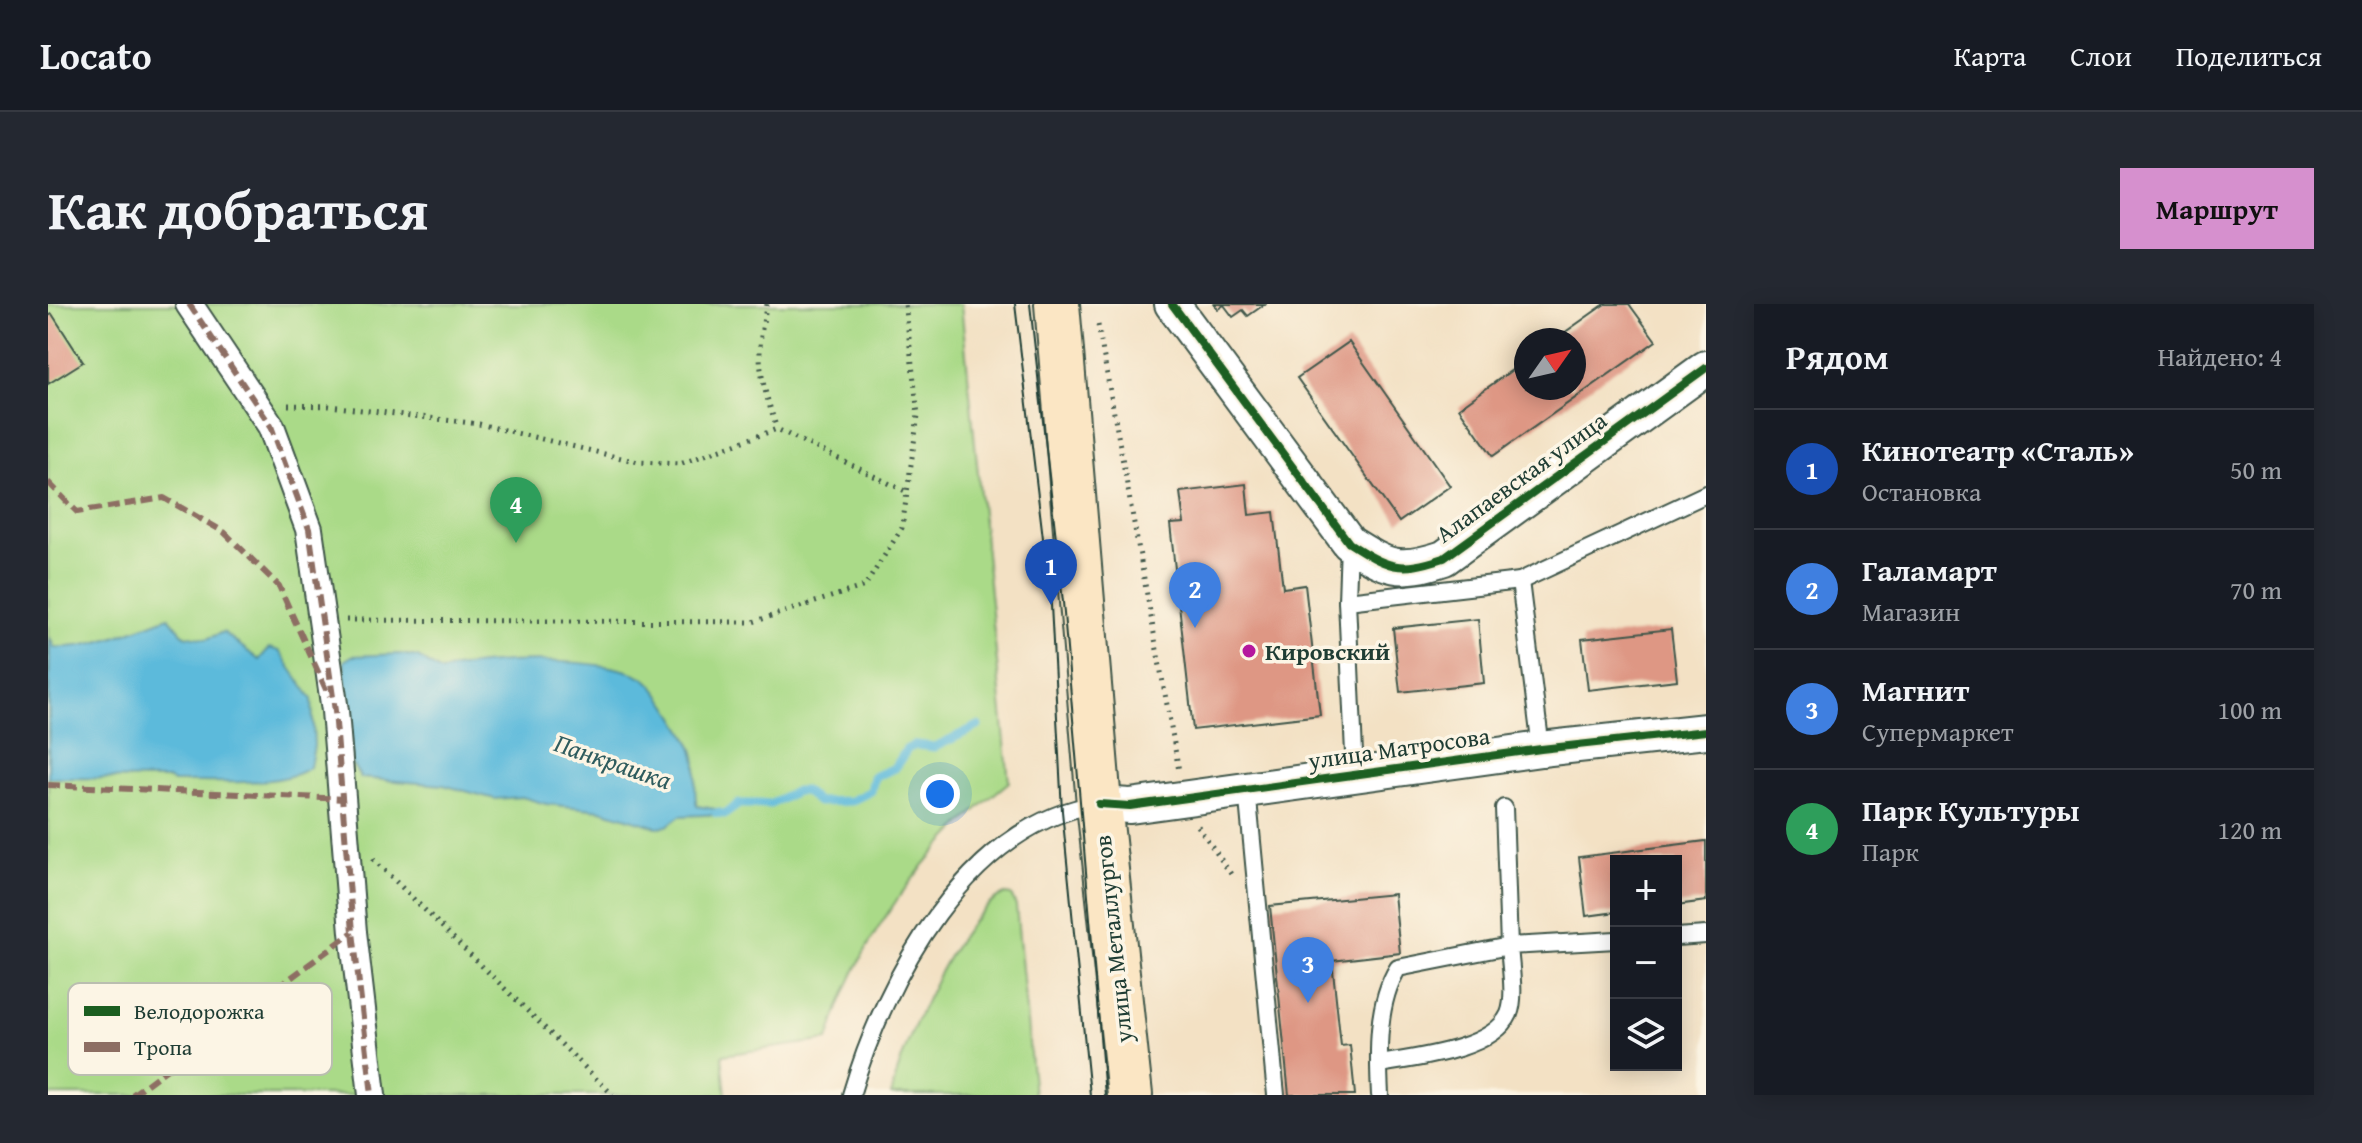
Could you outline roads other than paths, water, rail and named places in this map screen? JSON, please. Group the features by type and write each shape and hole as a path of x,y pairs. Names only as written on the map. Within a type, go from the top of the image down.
{"main road":[{"name":"улица Металлургов","path":"1068,309 1099,804 1130,1095"}],"street":[{"path":"189,304 271,426 309,529 324,620 372,1095"},
{"name":"Алапаевская улица","path":"1172,304 1349,543 1385,567 1416,568 1444,558 1706,368"},
{"name":"улица Матросова","path":"1099,804 1130,806 1177,796 1706,731"}],"lane":[{"path":"1347,601 1520,581 1706,494"},
{"path":"1349,543 1347,601 1355,775"},
{"path":"1520,581 1541,749"},
{"path":"1247,789 1276,1095"},
{"path":"851,1095 898,983 958,889 994,851 1034,823 1062,811 1099,804"},
{"path":"1379,1064 1422,1057 1483,1039 1501,1026 1510,1012 1504,808"},
{"path":"1682,937 1706,935"},
{"path":"1380,1095 1379,1064 1387,986 1398,968 1509,946 1610,940"}],"water":[{"path":"169,617 184,635 207,639 223,632 259,660 269,648 279,651 312,699 314,746 310,767 282,778 244,782 48,778 50,637 54,647 84,645 113,638"},
{"path":"400,654 418,657 441,672 485,664 546,661 606,666 647,680 670,709 693,750 697,806 721,810 725,814 680,816 667,826 657,827 601,810 546,804 522,797 495,799 443,785 361,778 352,764 344,661 352,656"}],"waterway":[{"name":"Панкрашка","path":"716,813 725,814 739,804 771,804 796,791 804,791 818,802 851,801 871,791 874,777 895,768 907,749 916,745 935,747 978,726"}],"tram line":[{"path":"1015,304 1051,605 1062,811 1090,1095"},
{"path":"1030,304 1063,602 1105,1095"}],"place":[{"name":"Парк Культуры","path":"516,543"},
{"name":"Кинотеатр «Сталь»","path":"1051,605"},
{"name":"Галамарт","path":"1195,628"},
{"name":"Кировский","path":"1249,651"},
{"name":"Магнит","path":"1308,1003"}]}
